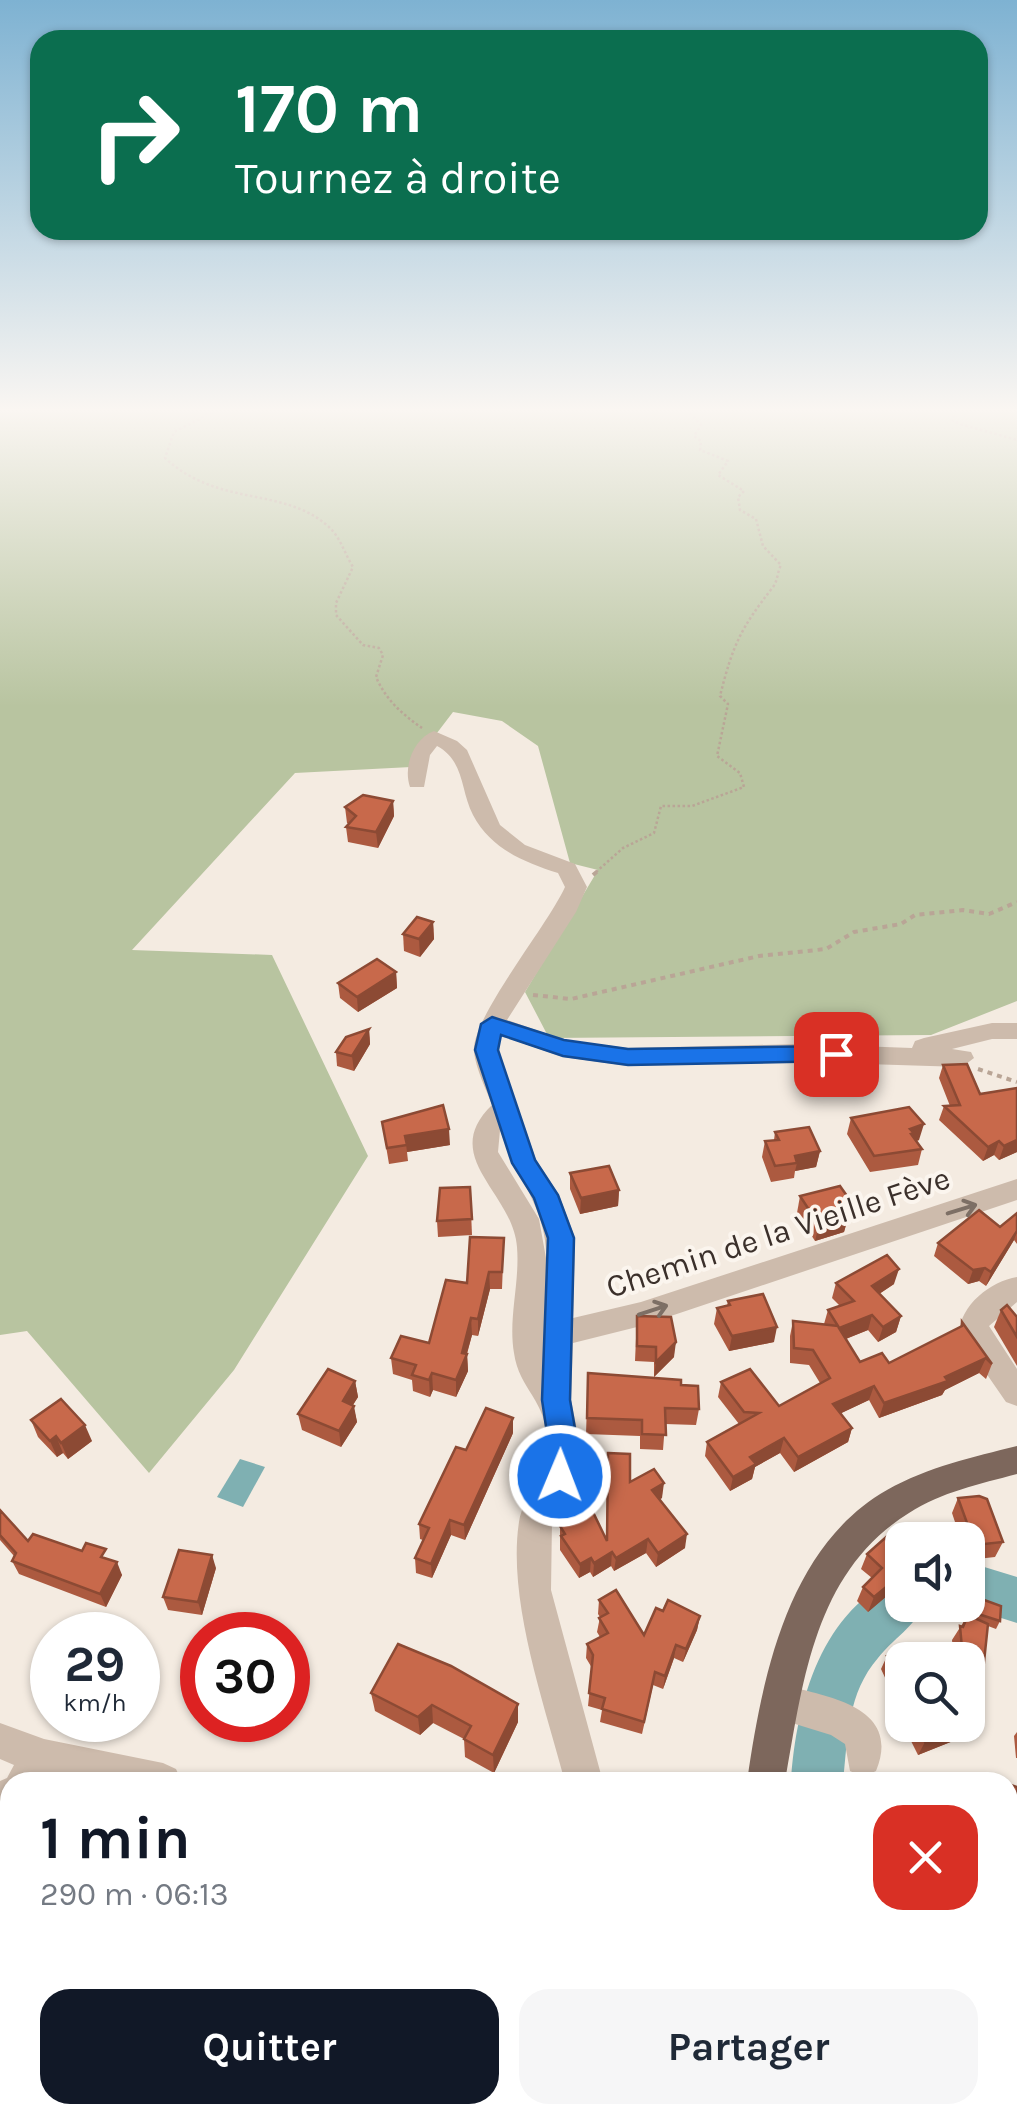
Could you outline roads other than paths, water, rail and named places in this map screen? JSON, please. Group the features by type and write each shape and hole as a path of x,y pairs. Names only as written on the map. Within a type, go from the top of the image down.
{"main road":[{"path":"772,1772 809,1710 808,1602 828,1567 860,1530 925,1485 1017,1460"}],"street":[{"path":"417,783 420,755 434,737 455,744 469,764 475,797 492,828 520,853 567,869 576,887 565,912 492,1024 486,1050 524,1163 545,1195 561,1238 556,1400 563,1440 560,1476 536,1520 534,1590 581,1772"},
{"path":"492,1024 563,1048 628,1057 870,1054 962,1058"},
{"path":"870,1054 944,1044 992,1032 1017,1032"},
{"path":"507,1107 489,1126 484,1138 485,1153 526,1220 532,1274 526,1360 538,1384 556,1400"},
{"name":"Chemin de la Vieille Fève","path":"559,1334 641,1314 1017,1189"},
{"path":"1015,1288 976,1317 972,1325 974,1334 1017,1393"},
{"path":"809,1710 863,1735 862,1758"},
{"path":"0,1741 34,1770"}],"water":[{"path":"240,1459 265,1467 243,1507 217,1497"}],"waterway":[{"path":"985,1590 1017,1600"},
{"path":"818,1772 823,1722 835,1679 859,1642 885,1615"}]}
